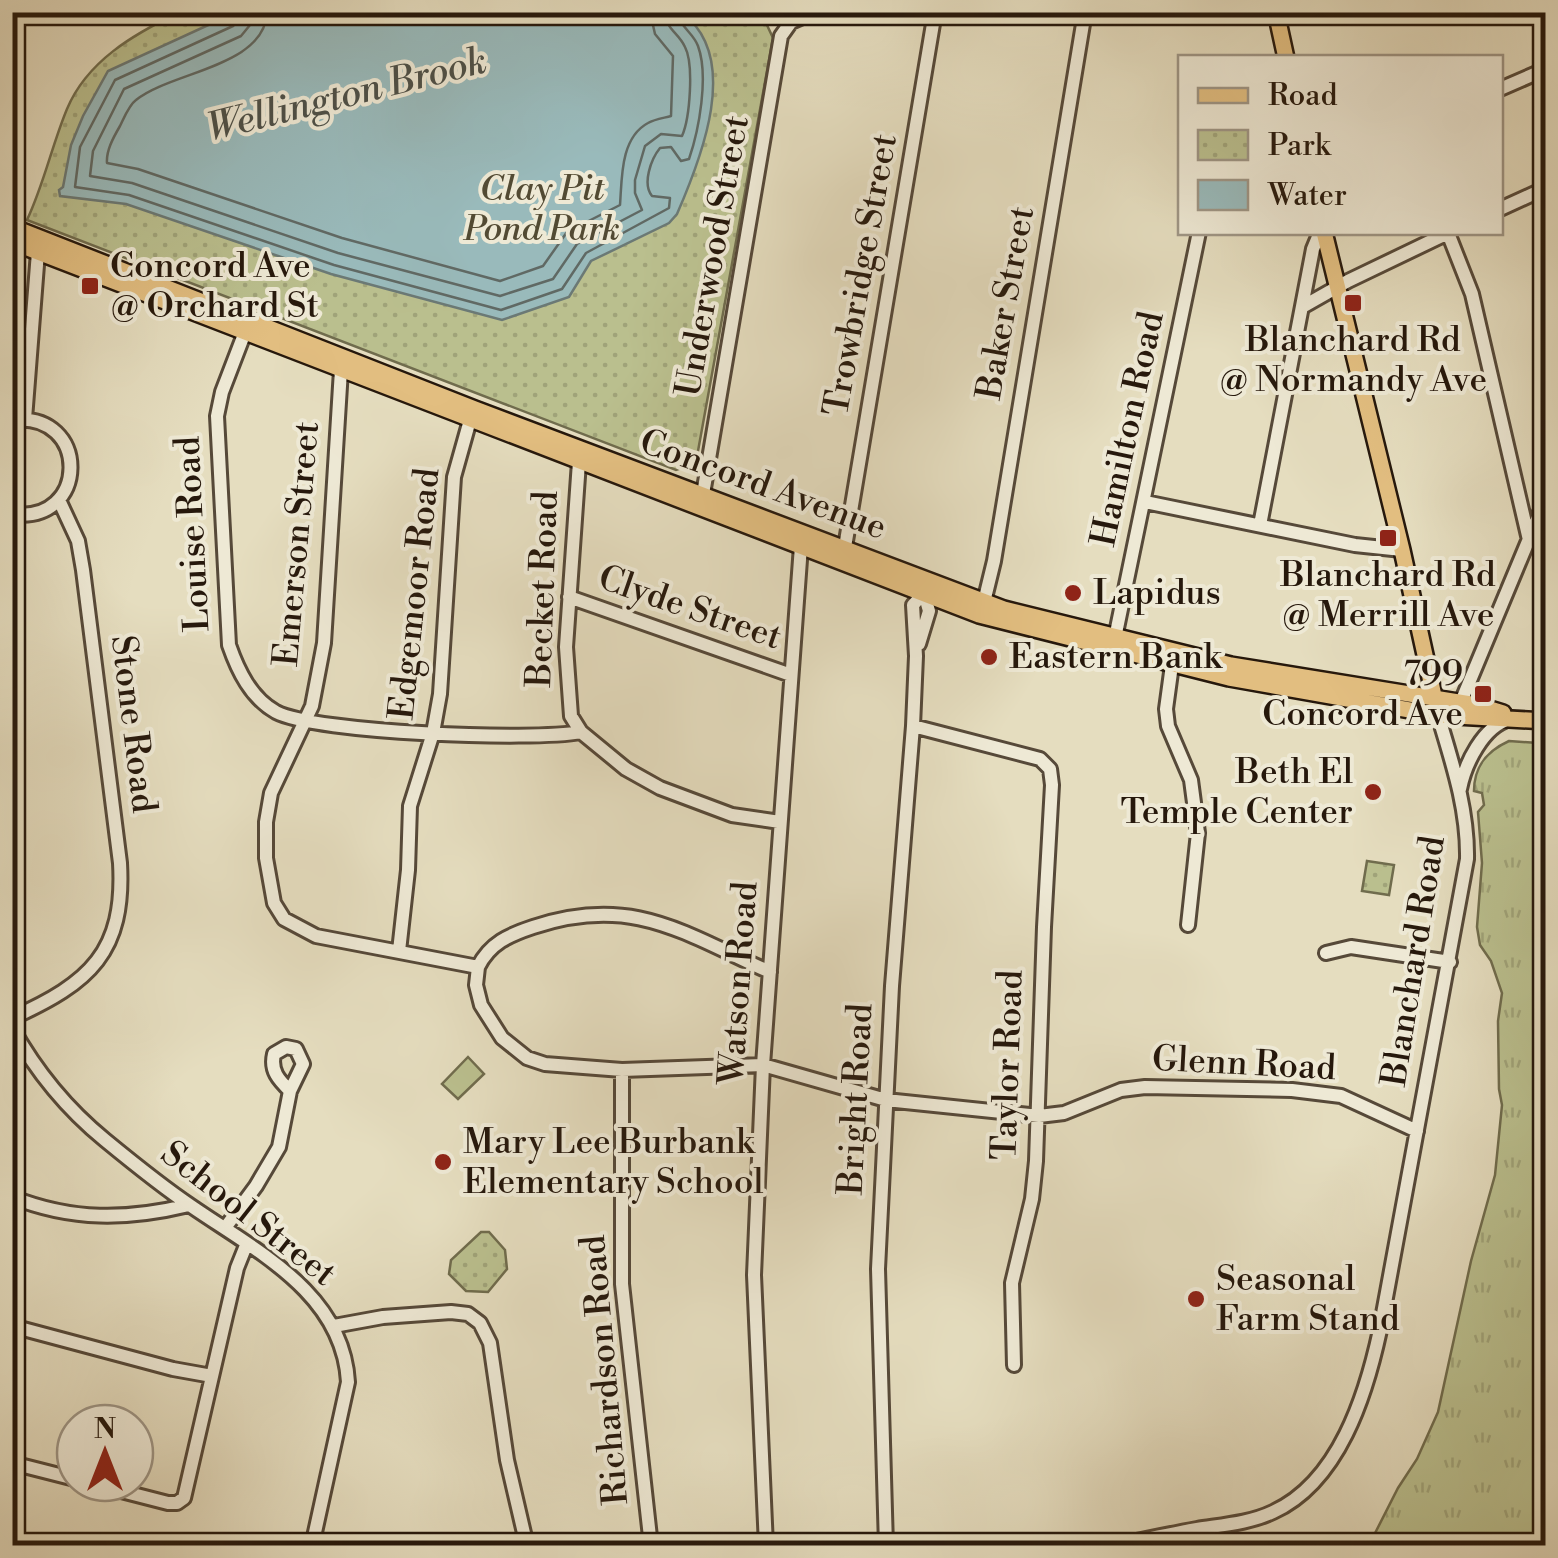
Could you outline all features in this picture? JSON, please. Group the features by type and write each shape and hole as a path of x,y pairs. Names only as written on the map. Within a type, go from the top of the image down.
{"main road":[{"path":"1276,12 1285,55"},
{"name":"Concord Avenue","path":"12,227 341,363 981,608 1172,665 1438,715 1546,721"},
{"name":"Blanchard Road","path":"1323,235 1402,550 1438,715"},
{"name":"Concord Avenue","path":"12,242 247,326"},
{"name":"Concord Avenue","path":"981,608 1247,668 1461,702 1516,717"}],"street":[{"name":"Underwood Street","path":"700,500 752,222 774,71 785,27 814,12"},
{"name":"Trowbridge Street","path":"844,554 935,12"},
{"name":"Baker Street","path":"981,608 994,560 1085,12"},
{"path":"1503,89 1546,69"},
{"path":"1503,208 1546,188"},
{"name":"Hamilton Road","path":"1115,638 1198,235"},
{"path":"1260,526 1314,249 1321,235"},
{"path":"1304,306 1445,235"},
{"path":"1450,235 1472,294 1528,540"},
{"path":"12,514 38,514 59,500 72,472 68,446 50,426 19,419 38,252"},
{"name":"Louise Road","path":"247,326 217,416 228,645 255,696 277,712 306,722 433,732 558,736 581,732"},
{"name":"Emerson Street","path":"341,363 324,643 306,722 271,793 266,858 274,903 284,919 316,936 399,951"},
{"name":"Edgemoor Road","path":"399,951 410,806 433,732 445,642 454,477 473,414"},
{"name":"Becket Road","path":"579,455 569,597 567,693 571,716 581,732 626,770 660,788 732,814 780,822"},
{"path":"1461,702 1546,498"},
{"name":"Stone Road","path":"12,1018 52,999 94,966 111,940 120,910 120,863 83,570 78,541 59,500"},
{"path":"1144,502 1355,545 1402,550"},
{"name":"Watson Road","path":"766,1546 754,1275 770,972 802,539"},
{"name":"Bright Road","path":"886,1546 878,1268 916,656 929,611 925,586"},
{"name":"Clyde Street","path":"569,597 791,675"},
{"path":"1172,665 1166,708 1168,726 1191,780 1198,833 1188,925"},
{"name":"Blanchard Road","path":"1113,1546 1273,1512 1294,1499 1330,1460 1362,1398 1372,1366 1467,859 1460,792 1438,715"},
{"path":"1460,792 1468,762 1491,730 1516,717"},
{"name":"Taylor Road","path":"913,726 1040,759 1047,766 1052,784 1039,1116 1032,1198 1012,1283 1014,1366"},
{"path":"399,951 478,967 485,952 499,941 567,916 606,914 648,919 693,934 770,972"},
{"path":"1326,953 1351,947 1450,962"},
{"name":"Glenn Road","path":"478,967 476,985 481,1005 502,1038 527,1058 569,1068 764,1065 886,1100 1039,1116 1064,1113 1120,1090 1145,1086 1292,1090 1341,1096 1417,1131"},
{"name":"School Street","path":"12,1028 49,1084 78,1115 188,1205 247,1243 305,1288 334,1326 347,1364 348,1382 312,1546"},
{"name":"Richardson Road","path":"622,1070 622,1284 651,1546"},
{"path":"225,1228 279,1147 290,1091"},
{"path":"12,1198 67,1214 106,1218 149,1215 188,1205"},
{"path":"155,1500 168,1503 184,1498 237,1268 247,1243"},
{"path":"334,1326 383,1317 451,1312 468,1314 480,1323 490,1343 507,1460 528,1546"},
{"path":"12,1326 212,1376"},
{"path":"12,1463 55,1474"}],"green space":[{"name":"Clay Pit Pond Park","path":"752,12 766,23 773,38 698,451 688,466 676,470 27,220 76,92 114,51 178,13"},
{"path":"1509,741 1538,743 1546,748 1545,1545 1369,1545 1417,1459 1438,1412 1471,1261 1495,1175 1502,1105 1498,1021 1502,993 1491,961 1480,945 1477,927 1482,863 1478,812 1484,805 1482,793 1474,791 1483,760"},
{"path":"1367,861 1394,865 1389,895 1362,891"},
{"path":"468,1057 484,1074 458,1099 442,1084"},
{"path":"481,1232 489,1232 505,1250 507,1269 488,1292 466,1291 449,1274 451,1260"}],"water":[{"name":"Clay Pit Pond Park","path":"243,13 682,13 700,32 710,55 713,81 705,138 687,191 669,223 591,261 569,297 502,320 331,274 126,204 60,196 71,145 108,71"}],"place":[{"name":"Concord Ave @ Orchard St","path":"90,286"},
{"name":"Blanchard Rd @ Normandy Ave","path":"1353,303"},
{"name":"Blanchard Rd @ Merrill Ave","path":"1388,538"},
{"name":"Lapidus","path":"1073,593"},
{"name":"Eastern Bank","path":"989,657"},
{"name":"799 Concord Ave","path":"1483,694"},
{"name":"Beth El Temple Center","path":"1373,792"},
{"name":"Mary Lee Burbank Elementary School","path":"443,1162"},
{"name":"Seasonal Farm Stand","path":"1196,1299"}],"water label":[{"name":"Wellington Brook","path":"347,95"}]}
